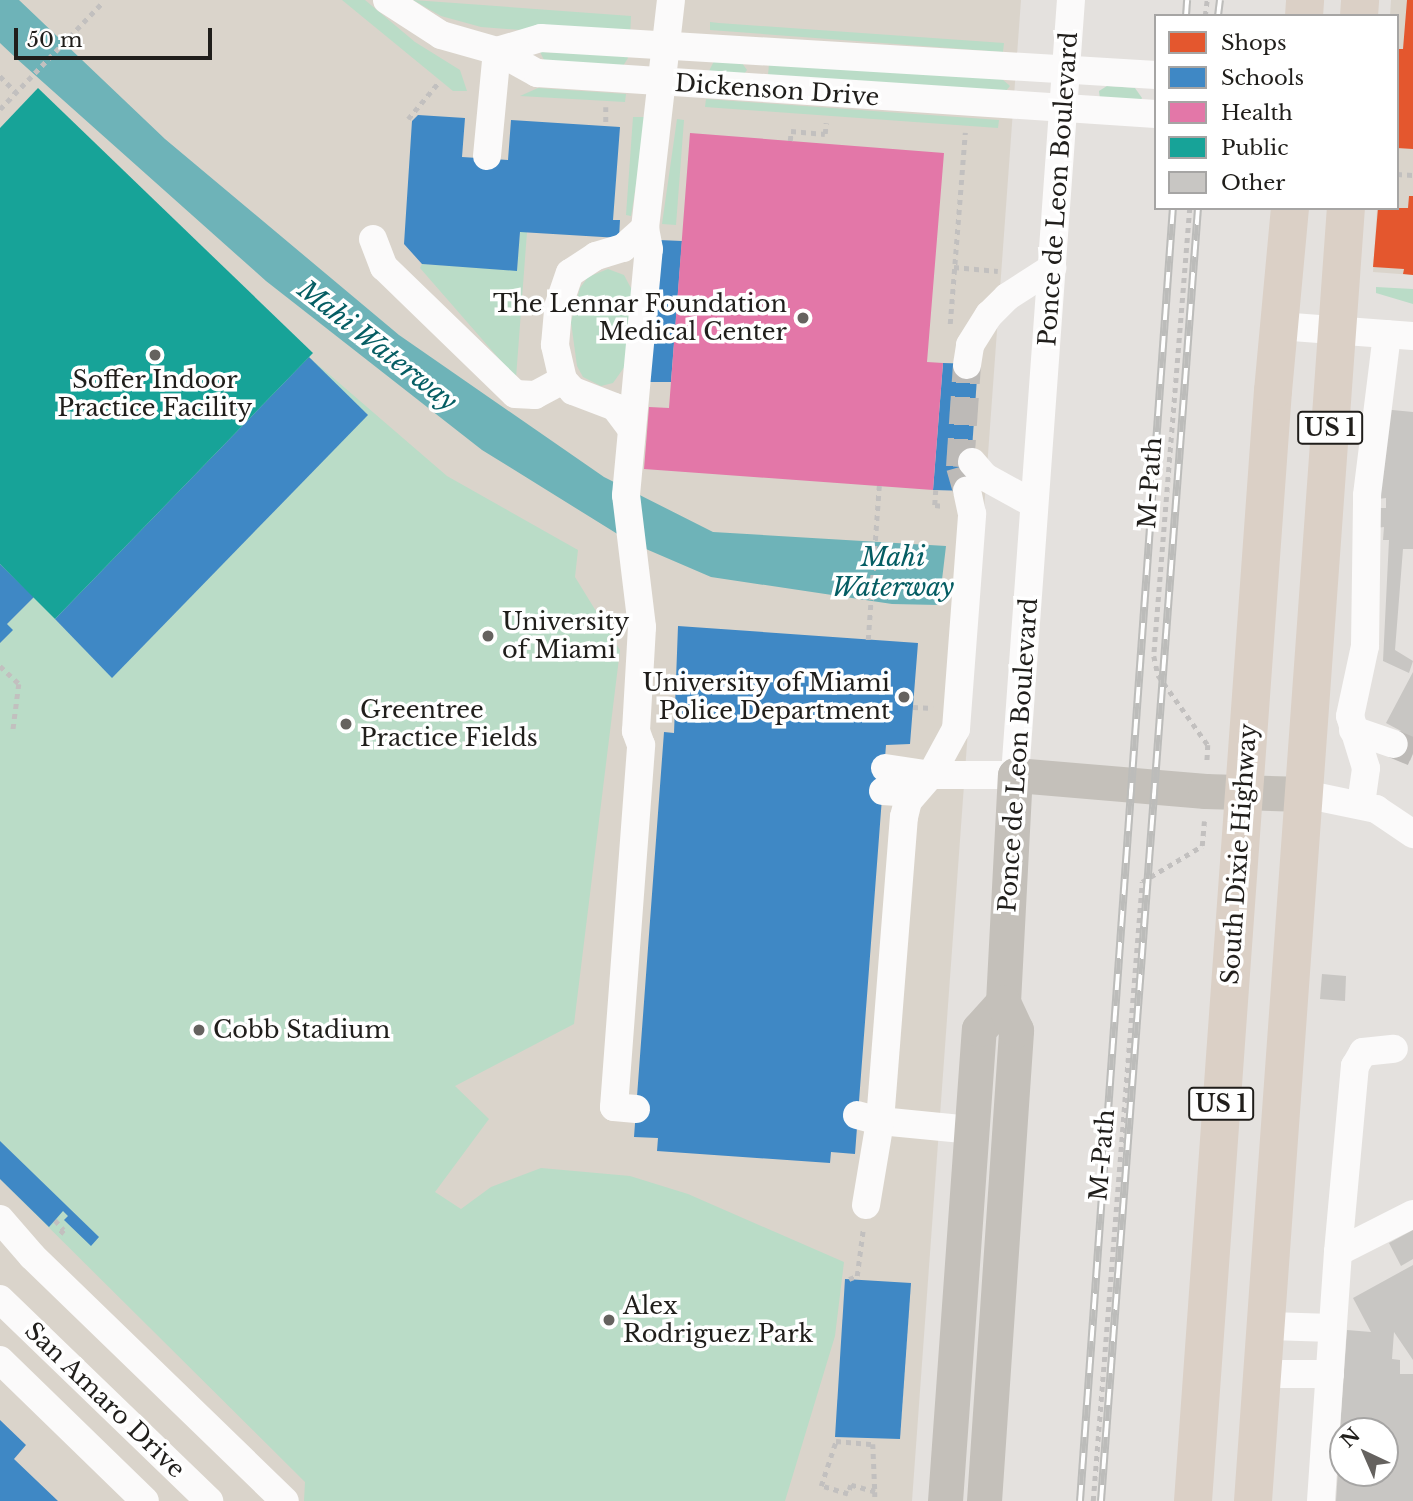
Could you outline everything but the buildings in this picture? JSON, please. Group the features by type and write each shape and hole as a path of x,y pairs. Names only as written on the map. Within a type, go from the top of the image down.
{"highway":[{"name":"South Dixie Highway","path":"1193,1501 1244,791 1290,210"},
{"name":"US 1","path":"1253,1501 1268,1326 1346,210"}],"main road":[{"path":"1015,775 1304,794"},
{"name":"Ponce de Leon Boulevard","path":"1003,1002 1015,775"},
{"path":"945,1501 979,1029 1003,1002 1016,1031 984,1501"}],"street":[{"name":"Dickenson Drive","path":"387,0 442,35 497,51 537,73 1063,111 1154,114"},
{"path":"636,1110 614,1107 652,745 636,731 642,627 637,572 627,521 628,463 630,427 640,371 646,284 645,228 665,82 671,0"},
{"name":"Ponce de Leon Boulevard","path":"1015,775 1071,0"},
{"name":"Dickenson Drive","path":"497,51 541,38 1154,75"},
{"path":"487,156 497,51"},
{"path":"630,427 615,408 600,400 583,397 563,380 555,345 563,288 583,262 610,254 645,228"},
{"path":"373,239 384,267 515,394 535,395 563,380"},
{"path":"610,254 625,262 646,284"},
{"path":"967,365 970,345 989,315 1007,297 1052,268"},
{"path":"1279,327 1400,335 1367,495 1365,646 1350,716 1366,768 1361,804"},
{"path":"600,400 614,395 640,371"},
{"path":"972,462 985,477 1034,504"},
{"path":"866,1205 865,1122 904,817 956,729 972,514 967,491"},
{"path":"1353,730 1394,744"},
{"path":"884,780 922,784 1015,775"},
{"path":"1304,794 1361,804 1392,817 1413,834"},
{"path":"1321,1501 1317,1374 1319,1328 1338,1252 1355,1066 1363,1052 1394,1049"},
{"path":"865,1122 971,1129"},
{"path":"1338,1252 1413,1214"},
{"path":"0,1219 32,1256 285,1501"},
{"name":"San Amaro Drive","path":"0,1299 199,1498"},
{"path":"1268,1326 1319,1328"},
{"name":"San Amaro Drive","path":"0,1360 145,1501"},
{"path":"1264,1374 1317,1374"}],"path":[{"path":"0,109 103,2"},
{"path":"0,76 16,92"},
{"path":"408,119 438,83"},
{"path":"606,107 606,126"},
{"path":"790,141 790,131 825,134 826,122"},
{"path":"948,338 965,133"},
{"name":"M-Path","path":"1190,210 1154,656 1158,675 1208,745"},
{"path":"954,267 1009,271"},
{"path":"868,640 878,485"},
{"path":"0,666 19,684 13,731"},
{"name":"M-Path","path":"1093,1501 1142,882 1202,846"},
{"path":"849,1279 857,1276 866,1205"},
{"path":"55,1220 64,1230 59,1237"},
{"path":"875,1492 851,1485 848,1494 821,1486 835,1441 873,1444 875,1492 875,1501"}],"shaded area":[{"name":"University of Miami","path":"0,0 1021,0 912,1501 0,1501"},
{"path":"1391,0 1413,0 1413,275 1373,272 1377,210 1399,210 1399,14 1390,14"}],"green space":[{"path":"342,0 365,0 415,42 460,70 467,91 453,91"},
{"path":"413,0 631,16 630,38 481,27 441,16"},
{"path":"710,22 1004,43 1003,52 710,30"},
{"path":"540,52 627,55 628,58 623,66 544,60"},
{"path":"714,61 742,63 747,70 744,74 709,71"},
{"path":"769,64 1002,79 1010,86 1004,93 768,75"},
{"path":"1107,86 1135,88 1142,98 1140,101 1100,99 1099,91"},
{"path":"538,88 626,94 625,102 520,96"},
{"path":"706,99 999,120 998,128 705,107"},
{"path":"633,117 647,117 631,216 626,215"},
{"path":"677,119 684,120 676,225 662,224"},
{"path":"520,232 527,232 516,378 420,268 422,264 517,270"},
{"path":"608,269 624,275 633,292 630,359 613,383 601,386 583,377 577,366 571,322 580,288 588,277"},
{"path":"1376,287 1413,289 1413,304 1376,293"},
{"path":"309,357 447,476 578,550 575,577 620,650 574,1024 455,1086 489,1119 435,1192 461,1209 491,1187 541,1168 630,1176 688,1194 844,1262 835,1336 785,1501 304,1501 305,1482 0,1179 0,643 12,630 7,624 34,597"}],"water":[{"name":"Mahi Waterway","path":"0,0 19,0 165,139 399,335 604,477 713,532 946,546 939,605 892,604 711,577 632,543 482,450 266,281 17,59 0,43"}],"tunnel":[{"path":"967,365 960,467 967,491"},
{"path":"1394,744 1413,752"}],"railway":[{"path":"1186,14 1187,0"},
{"path":"1218,14 1220,0"},
{"path":"1080,1501 1173,210"},
{"path":"1101,1501 1198,210"}],"place":[{"name":"The Lennar Foundation Medical Center","path":"803,318"},
{"name":"Soffer Indoor Practice Facility","path":"155,355"},
{"name":"University of Miami","path":"488,636"},
{"name":"University of Miami Police Department","path":"904,697"},
{"name":"Greentree Practice Fields","path":"346,724"},
{"name":"Cobb Stadium","path":"199,1030"},
{"name":"Alex Rodriguez Park","path":"609,1320"}]}
